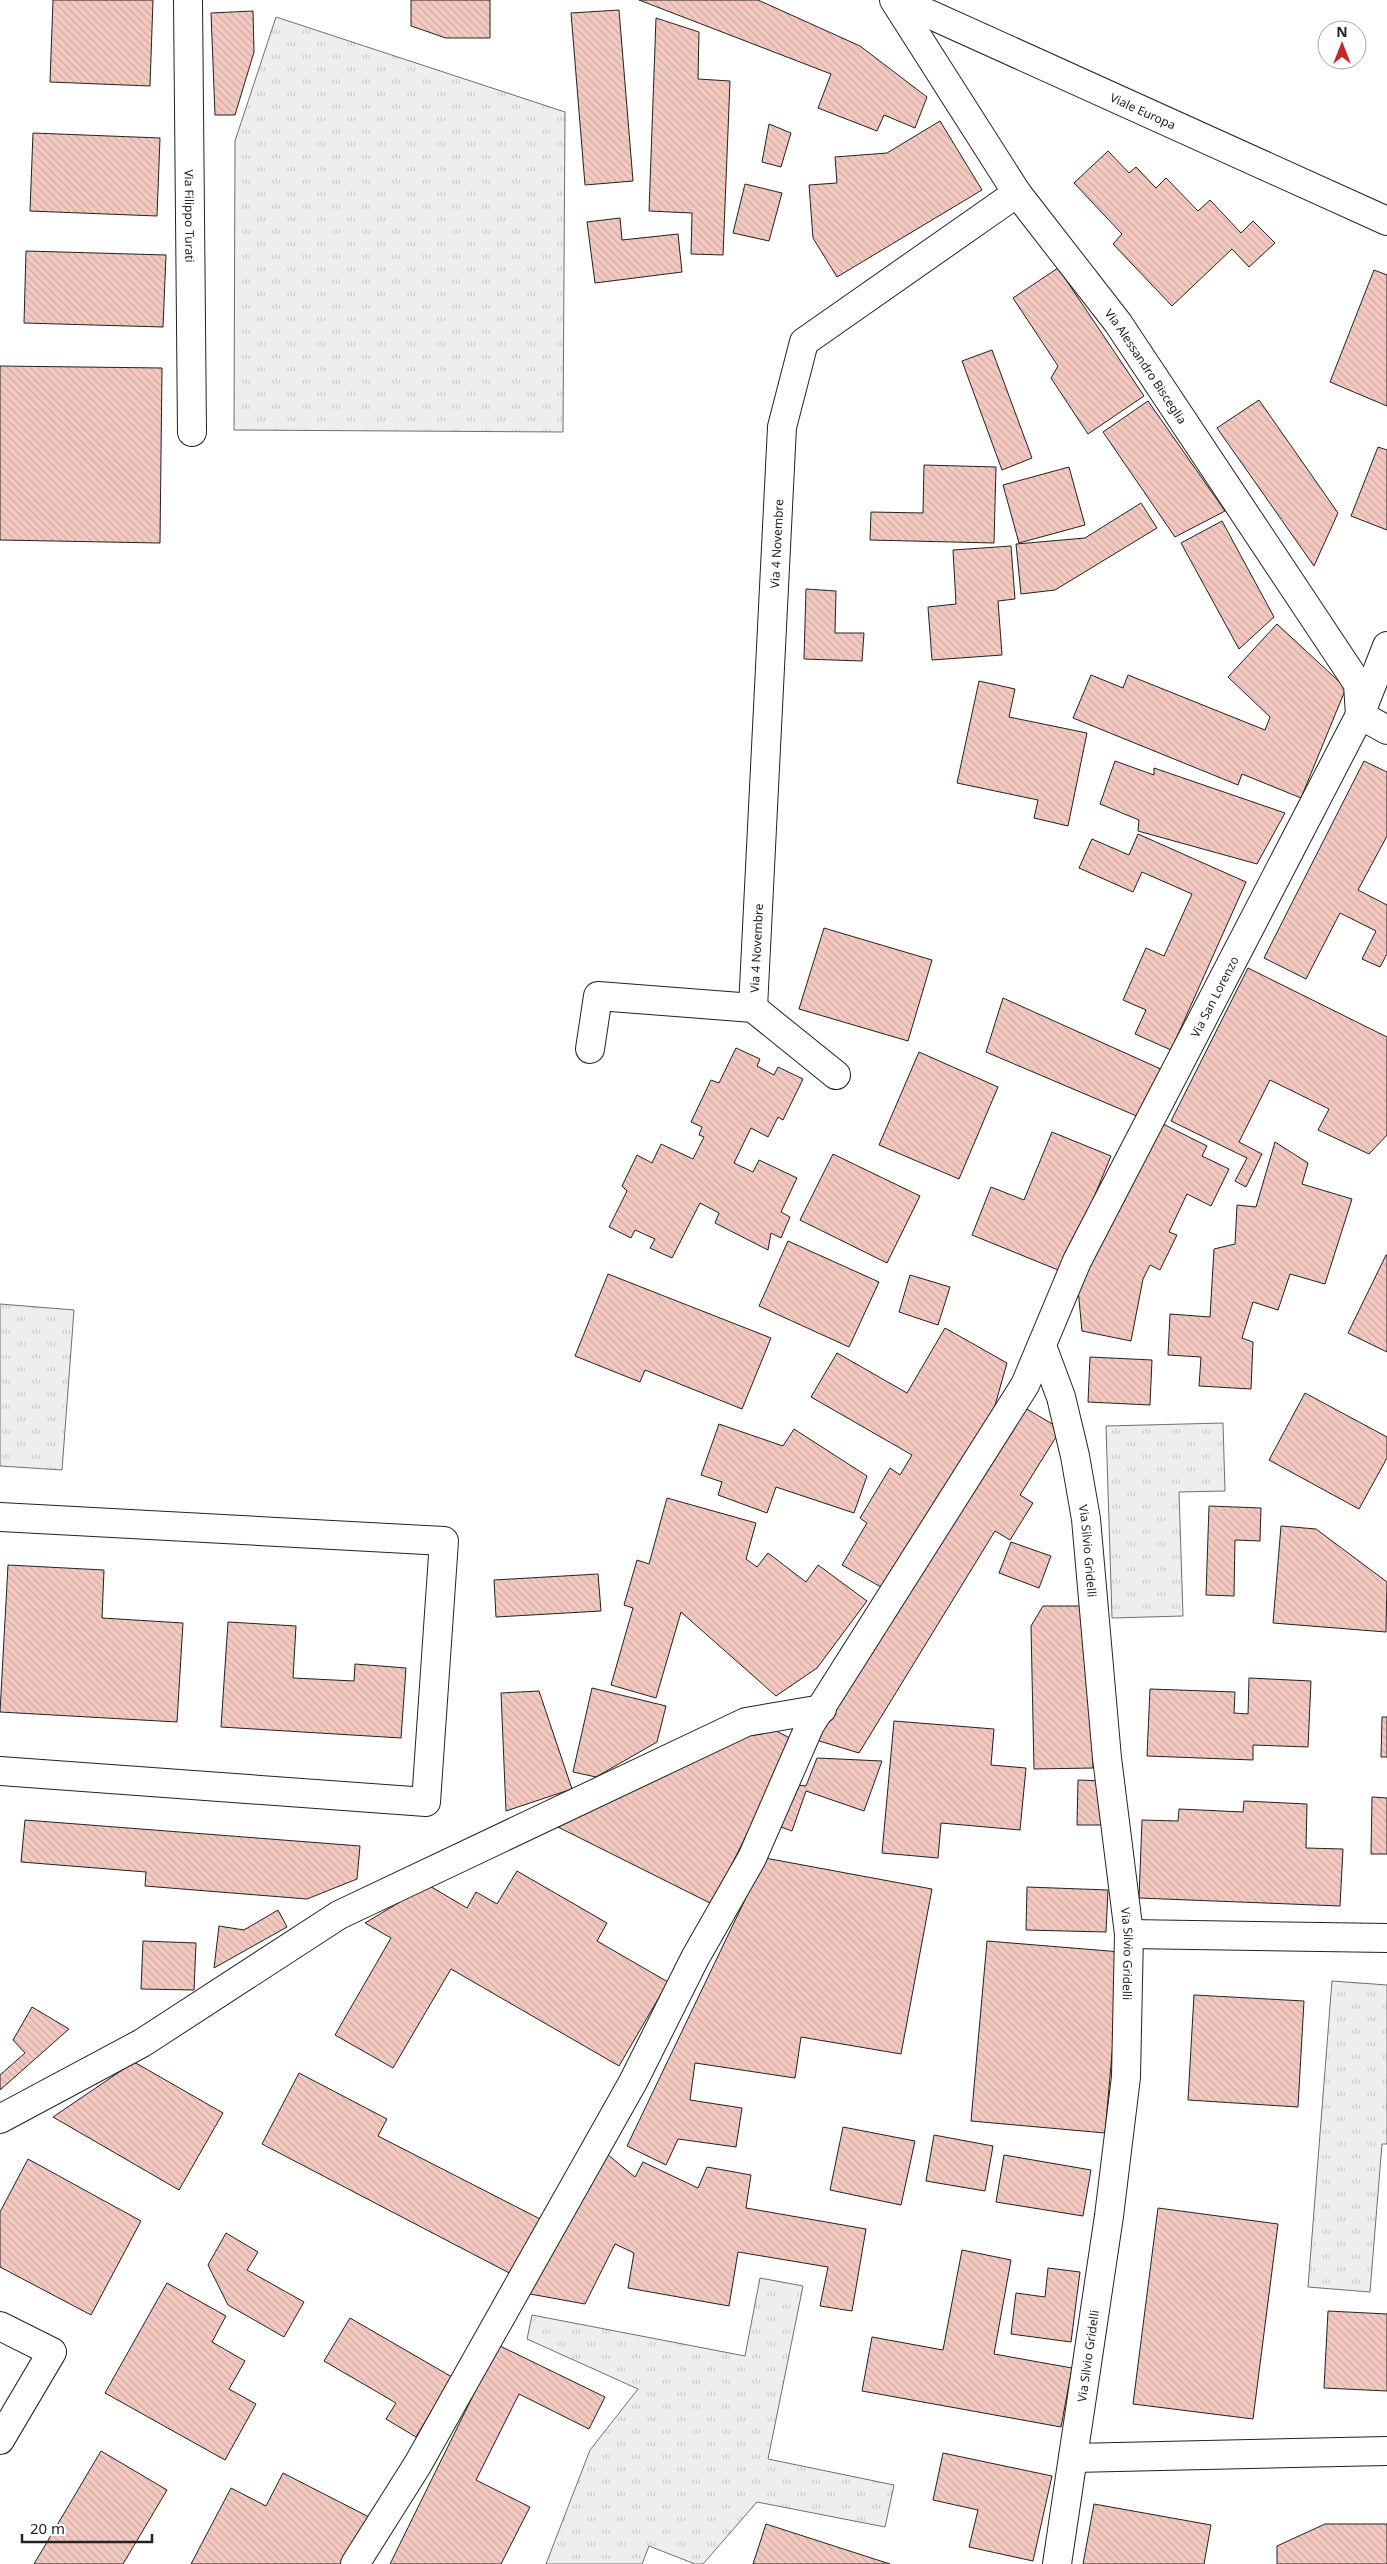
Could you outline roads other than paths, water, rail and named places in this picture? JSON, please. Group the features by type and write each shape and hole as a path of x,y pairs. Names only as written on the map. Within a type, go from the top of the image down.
{"street":[{"name":"Via Filippo Turati","path":"188,0 192,432"},
{"name":"Via Alessandro Bisceglia","path":"894,0 1018,192 1118,323 1358,684 1360,715"},
{"name":"Viale Europa","path":"898,0 1387,221"},
{"name":"Via 4 Novembre","path":"753,1008 782,427 804,342 1018,192"},
{"name":"Via San Lorenzo","path":"354,2564 418,2464 633,2082 696,1958 752,1858 810,1725 822,1709 1025,1385 1077,1261 1360,715 1387,646"},
{"path":"1360,715 1387,730"},
{"path":"590,1049 598,996 753,1008 836,1075"},
{"name":"Via Silvio Gridelli","path":"1042,1346 1061,1398 1075,1456 1086,1519 1107,1758 1129,1934 1126,2077 1109,2216 1057,2564"},
{"path":"0,1517 444,1541 426,1802 0,1770"},
{"path":"0,2119 142,2043 339,1915 746,1722 822,1709"},
{"path":"1129,1934 1387,1938"},
{"path":"0,2326 52,2352 0,2440"},
{"path":"1073,2458 1387,2451"}]}
